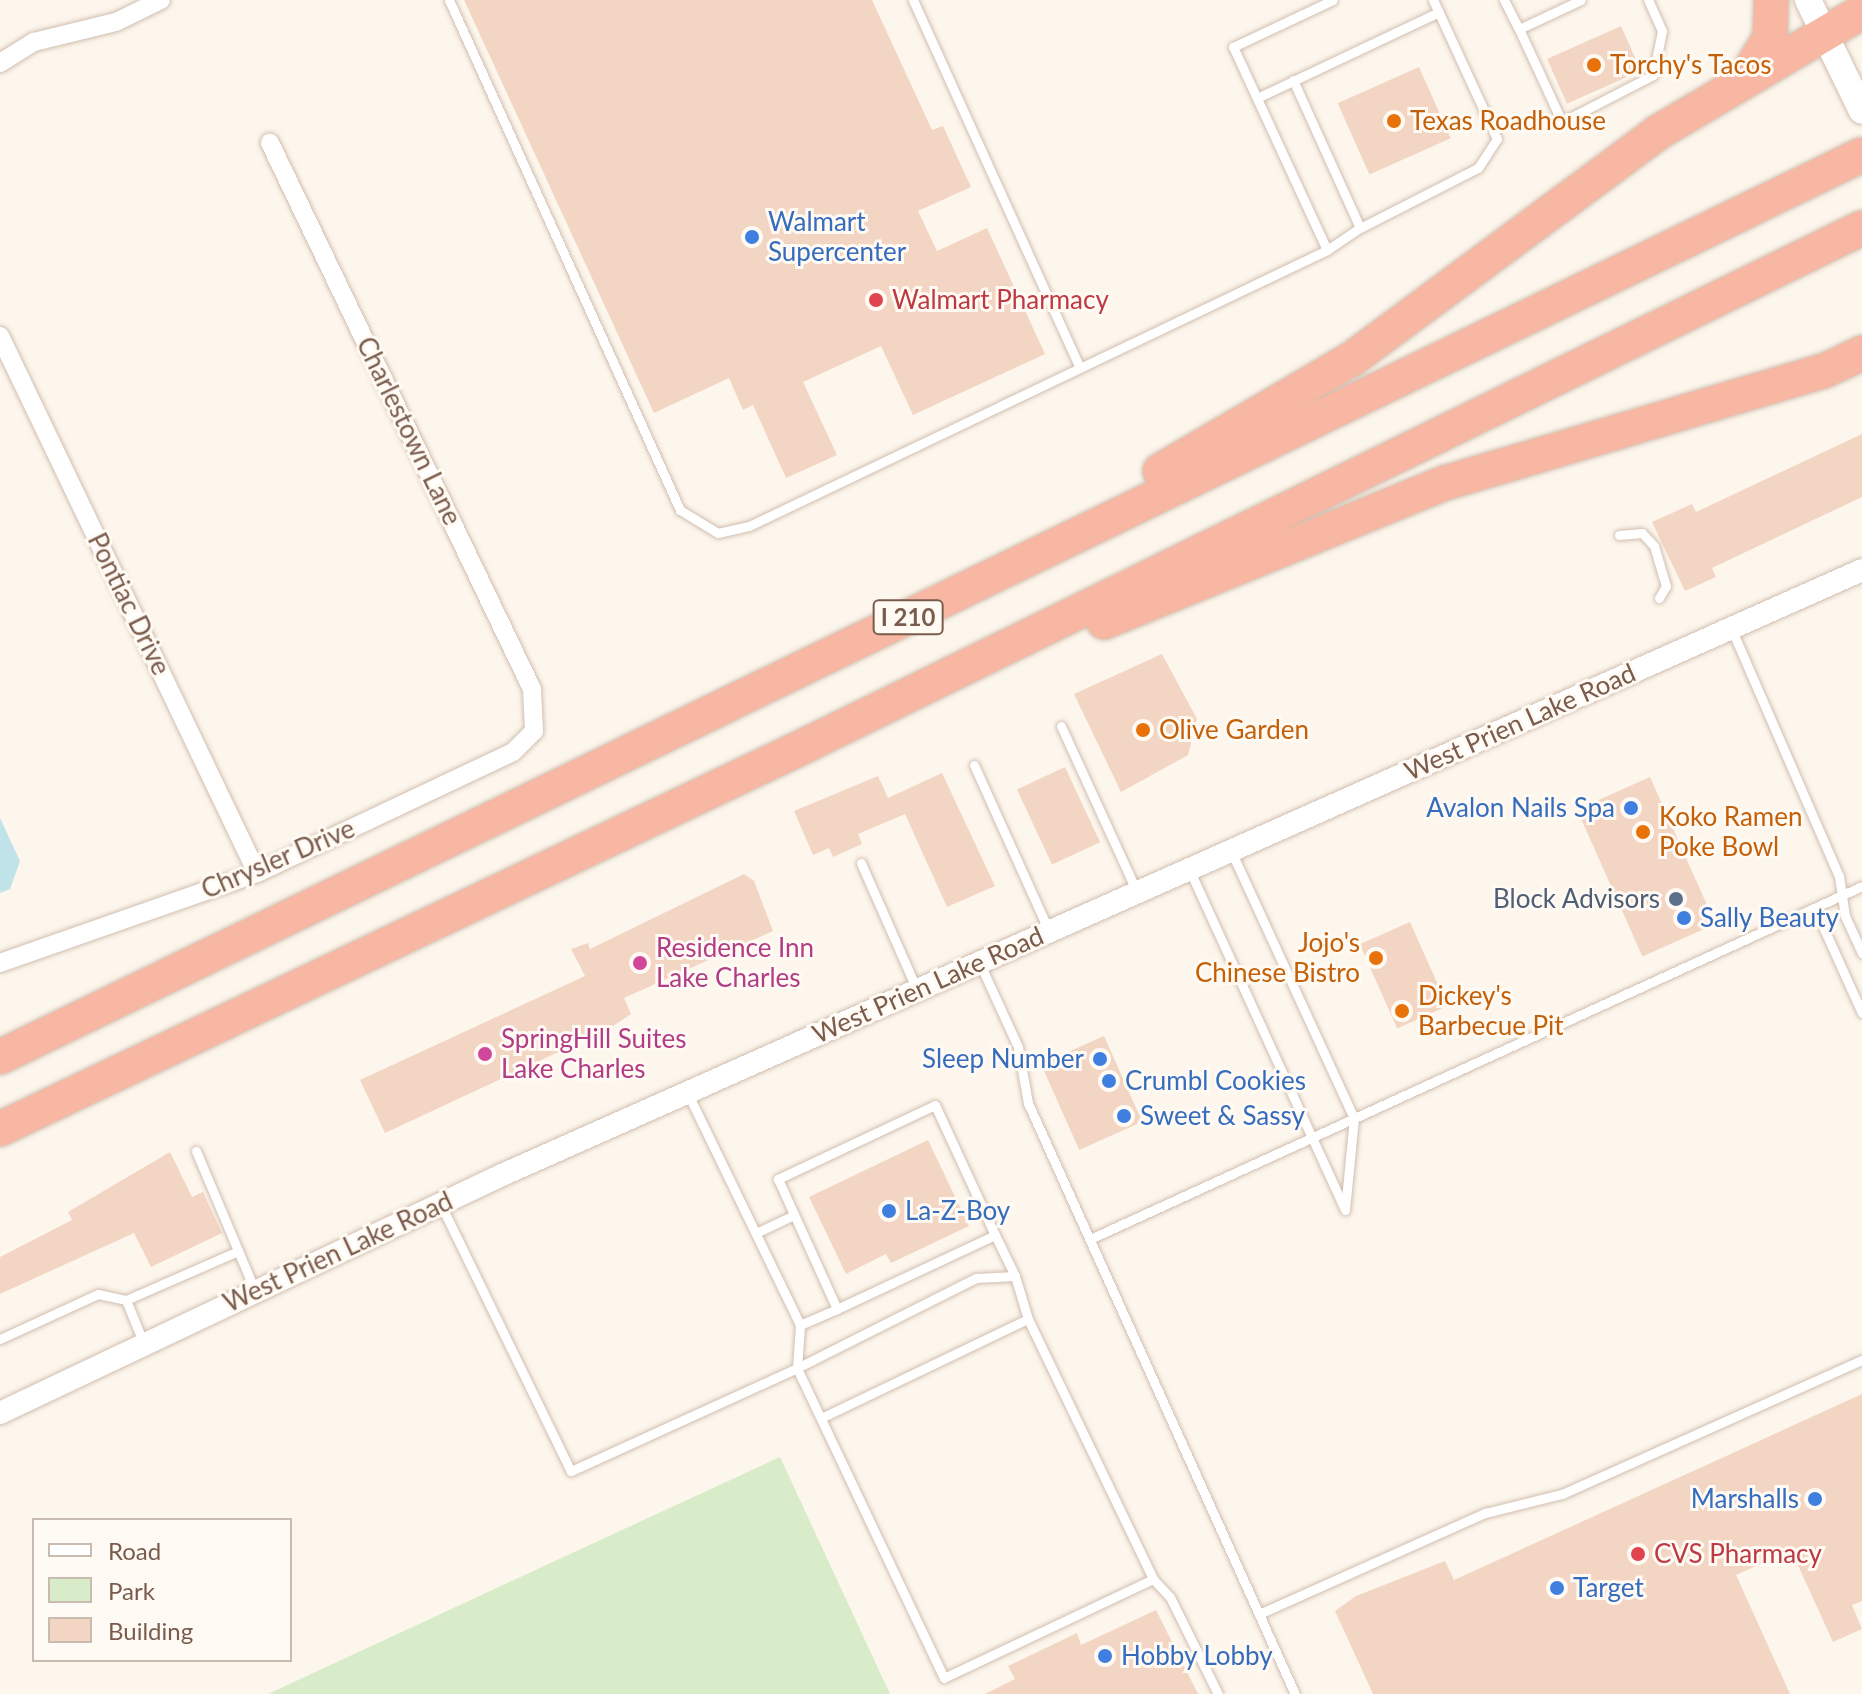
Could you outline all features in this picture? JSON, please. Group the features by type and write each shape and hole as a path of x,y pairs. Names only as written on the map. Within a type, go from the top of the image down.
{"highway":[{"path":"1745,78 1770,38 1771,0"},
{"path":"1030,558 1103,502 1352,359 1657,133 1823,31 1862,12"},
{"name":"I 210","path":"0,1057 1862,155"},
{"name":"I 210","path":"0,1129 794,751 1851,233"},
{"path":"1824,371 1862,353"},
{"path":"794,751 1445,483 1862,361"}],"main road":[{"path":"1808,0 1862,111"}],"street":[{"path":"0,63 34,42 116,22 161,0"},
{"name":"Charlestown Lane","path":"270,143 532,689 537,722"},
{"name":"Pontiac Drive","path":"0,336 257,873"},
{"name":"West Prien Lake Road","path":"0,1413 440,1203 1862,570"},
{"name":"Chrysler Drive","path":"0,963 257,873 513,752 537,722"}],"lane":[{"path":"449,0 680,510 718,533 749,526 1327,250 1360,228 1478,168 1497,139 1433,0"},
{"path":"913,0 1079,366"},
{"path":"1327,250 1233,47 1333,0"},
{"path":"1504,0 1562,122 1653,75 1662,31 1648,0"},
{"path":"1519,29 1581,0"},
{"path":"1257,98 1439,12"},
{"path":"1293,80 1360,228"},
{"path":"1619,535 1642,533 1654,546 1666,586 1659,598"},
{"path":"1731,628 1862,953"},
{"path":"1061,726 1137,892"},
{"path":"974,765 1049,931"},
{"path":"1189,869 1345,1210 1354,1118 1231,851"},
{"path":"861,863 917,990"},
{"path":"1090,1239 1862,886"},
{"path":"1815,909 1862,1013"},
{"path":"980,962 1018,1047 1028,1103 1295,1694"},
{"path":"687,1092 800,1325 797,1368 944,1678 1153,1579"},
{"path":"837,1309 778,1179 935,1105 1015,1276 1028,1319 1153,1579 1170,1597 1218,1694"},
{"path":"196,1151 255,1291"},
{"path":"440,1203 571,1471 797,1368 976,1278 1015,1276"},
{"path":"756,1233 794,1215"},
{"path":"800,1325 995,1235"},
{"path":"0,1339 98,1294 126,1300 238,1251"},
{"path":"126,1300 144,1344"},
{"path":"821,1418 1028,1319"},
{"path":"1259,1614 1485,1513 1562,1494 1862,1360"}],"green space":[{"path":"780,1457 890,1694 268,1694 583,1548"}],"water":[{"path":"0,818 20,861 10,889 0,893"}],"building":[{"name":"Walmart Supercenter","path":"464,0 872,0 932,130 943,126 971,187 918,211 937,251 987,228 1045,354 913,415 881,346 803,382 837,455 786,478 753,405 743,410 729,378 654,413"},
{"name":"Torchy's Tacos","path":"1621,26 1641,71 1567,104 1547,59"},
{"name":"Texas Roadhouse","path":"1419,67 1451,138 1369,174 1338,103"},
{"path":"1862,434 1862,497 1712,568 1716,577 1685,591 1652,522 1692,504 1696,512"},
{"name":"Olive Garden","path":"1162,654 1197,719 1188,755 1121,792 1074,694"},
{"path":"1065,767 1100,842 1052,865 1017,789"},
{"path":"942,773 995,886 947,907 905,814 858,834 862,844 833,857 829,848 813,855 794,811 878,776 888,798"},
{"path":"1650,777 1715,924 1642,957 1577,810"},
{"path":"744,874 754,881 773,931 624,998 631,1014 610,1028 385,1133 360,1080 585,976 571,949 588,943 590,949"},
{"path":"1410,922 1447,1006 1397,1028 1360,944"},
{"path":"1104,1036 1142,1122 1079,1150 1041,1064"},
{"name":"La-Z-Boy","path":"928,1140 969,1226 891,1263 886,1254 846,1274 809,1197"},
{"path":"170,1152 192,1197 203,1192 222,1233 151,1267 134,1233 0,1294 0,1257 72,1220 68,1212"},
{"name":"Target","path":"1862,1394 1862,1601 1852,1605 1862,1629 1833,1642 1791,1550 1736,1575 1790,1694 1373,1694 1335,1611 1356,1596 1445,1561 1454,1580"},
{"name":"Hobby Lobby","path":"1156,1610 1198,1694 985,1694 1015,1679 1008,1666 1077,1633 1081,1645"}],"place":[{"name":"Torchy's Tacos","path":"1594,65"},
{"name":"Texas Roadhouse","path":"1394,121"},
{"name":"Walmart Supercenter","path":"752,237"},
{"name":"Walmart Pharmacy","path":"876,300"},
{"name":"Olive Garden","path":"1143,730"},
{"name":"Avalon Nails Spa","path":"1631,808"},
{"name":"Koko Ramen Poke Bowl","path":"1643,832"},
{"name":"Block Advisors","path":"1676,899"},
{"name":"Sally Beauty","path":"1684,918"},
{"name":"Jojo's Chinese Bistro","path":"1376,958"},
{"name":"Residence Inn Lake Charles","path":"640,963"},
{"name":"Dickey's Barbecue Pit","path":"1402,1011"},
{"name":"SpringHill Suites Lake Charles","path":"485,1054"},
{"name":"Sleep Number","path":"1100,1059"},
{"name":"Crumbl Cookies","path":"1109,1081"},
{"name":"Sweet & Sassy","path":"1124,1116"},
{"name":"La-Z-Boy","path":"889,1211"},
{"name":"Marshalls","path":"1815,1499"},
{"name":"CVS Pharmacy","path":"1638,1554"},
{"name":"Target","path":"1557,1588"},
{"name":"Hobby Lobby","path":"1105,1656"}]}
